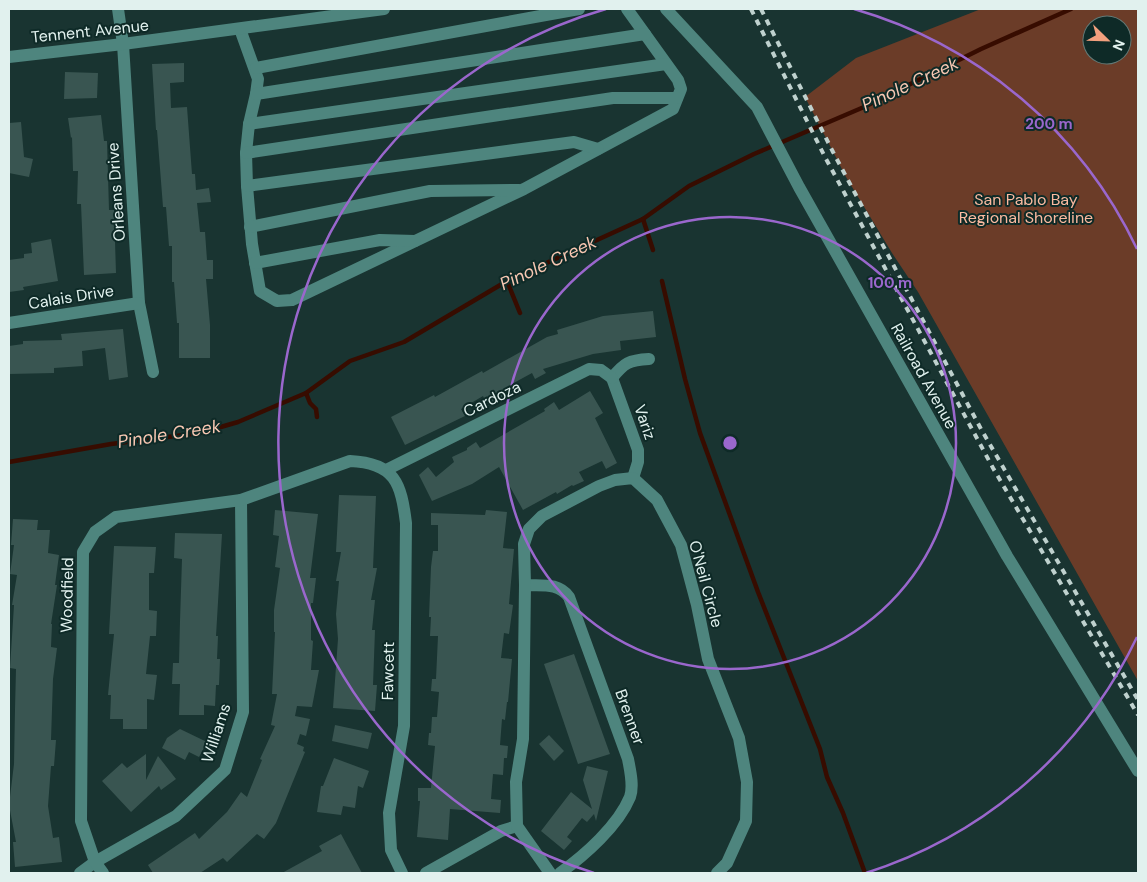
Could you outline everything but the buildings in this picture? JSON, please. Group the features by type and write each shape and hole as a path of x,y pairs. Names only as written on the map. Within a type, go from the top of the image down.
{"street":[{"name":"Orleans Drive","path":"118,9 123,44 139,303 153,372"},
{"name":"Tennent Avenue","path":"9,56 123,44 384,9"},
{"path":"256,68 579,9"},
{"path":"240,29 256,68 258,79 249,124 246,154 250,227 260,291 277,301 292,300 524,190 673,109 681,89 678,80 628,9"},
{"name":"Railroad Avenue","path":"666,9 757,107 799,187 1006,556 1138,771"},
{"path":"256,94 645,34"},
{"path":"249,124 666,64"},
{"path":"246,154 613,98 677,98"},
{"path":"247,186 574,142 598,150"},
{"path":"250,227 430,191 524,190"},
{"path":"255,263 380,240 418,241"},
{"name":"Calais Drive","path":"9,323 139,303"},
{"path":"612,378 622,366 633,360 648,359"},
{"name":"Cardoza","path":"386,470 589,369 602,370 612,378"},
{"name":"Variz","path":"612,378 638,450 638,462 634,478"},
{"name":"Woodfield","path":"103,873 95,862 81,821 83,552 96,532 116,517 241,500 350,461 368,462 386,470"},
{"name":"Fawcett","path":"386,470 396,482 403,496 406,523 404,726 389,812 391,850 402,873"},
{"path":"550,873 516,826 516,782 523,739 524,544 529,529 542,516 599,486 616,480 634,478"},
{"name":"O'Neil Circle","path":"634,478 657,500 681,545 697,605 708,659 738,738 747,782 746,821 727,863 717,873"},
{"name":"Williams","path":"80,873 95,862 176,816 225,770 243,712 241,500"},
{"name":"Brenner","path":"525,585 557,587 564,590 569,597 628,759 631,776 630,796 616,820 581,858 560,873"},
{"path":"426,873 501,830 516,826"}],"green space":[{"name":"San Pablo Bay Regional Shoreline","path":"981,9 1138,9 1138,681 918,292 846,177 805,97 856,58"}],"waterway":[{"name":"Pinole Creek","path":"9,462 111,444 200,433 238,422 306,393 350,361 404,342 507,281 643,219 689,186 754,154 864,107 981,49 1071,9"},
{"path":"643,219 653,250"},
{"path":"507,281 520,313"},
{"path":"662,281 700,433 758,592 820,749 827,777 843,813 865,873"},
{"path":"306,393 310,403 316,409 317,417"}],"railway":[{"path":"751,9 825,157 993,468 1138,715"},
{"path":"761,9 833,152 981,429 1138,700"}]}
